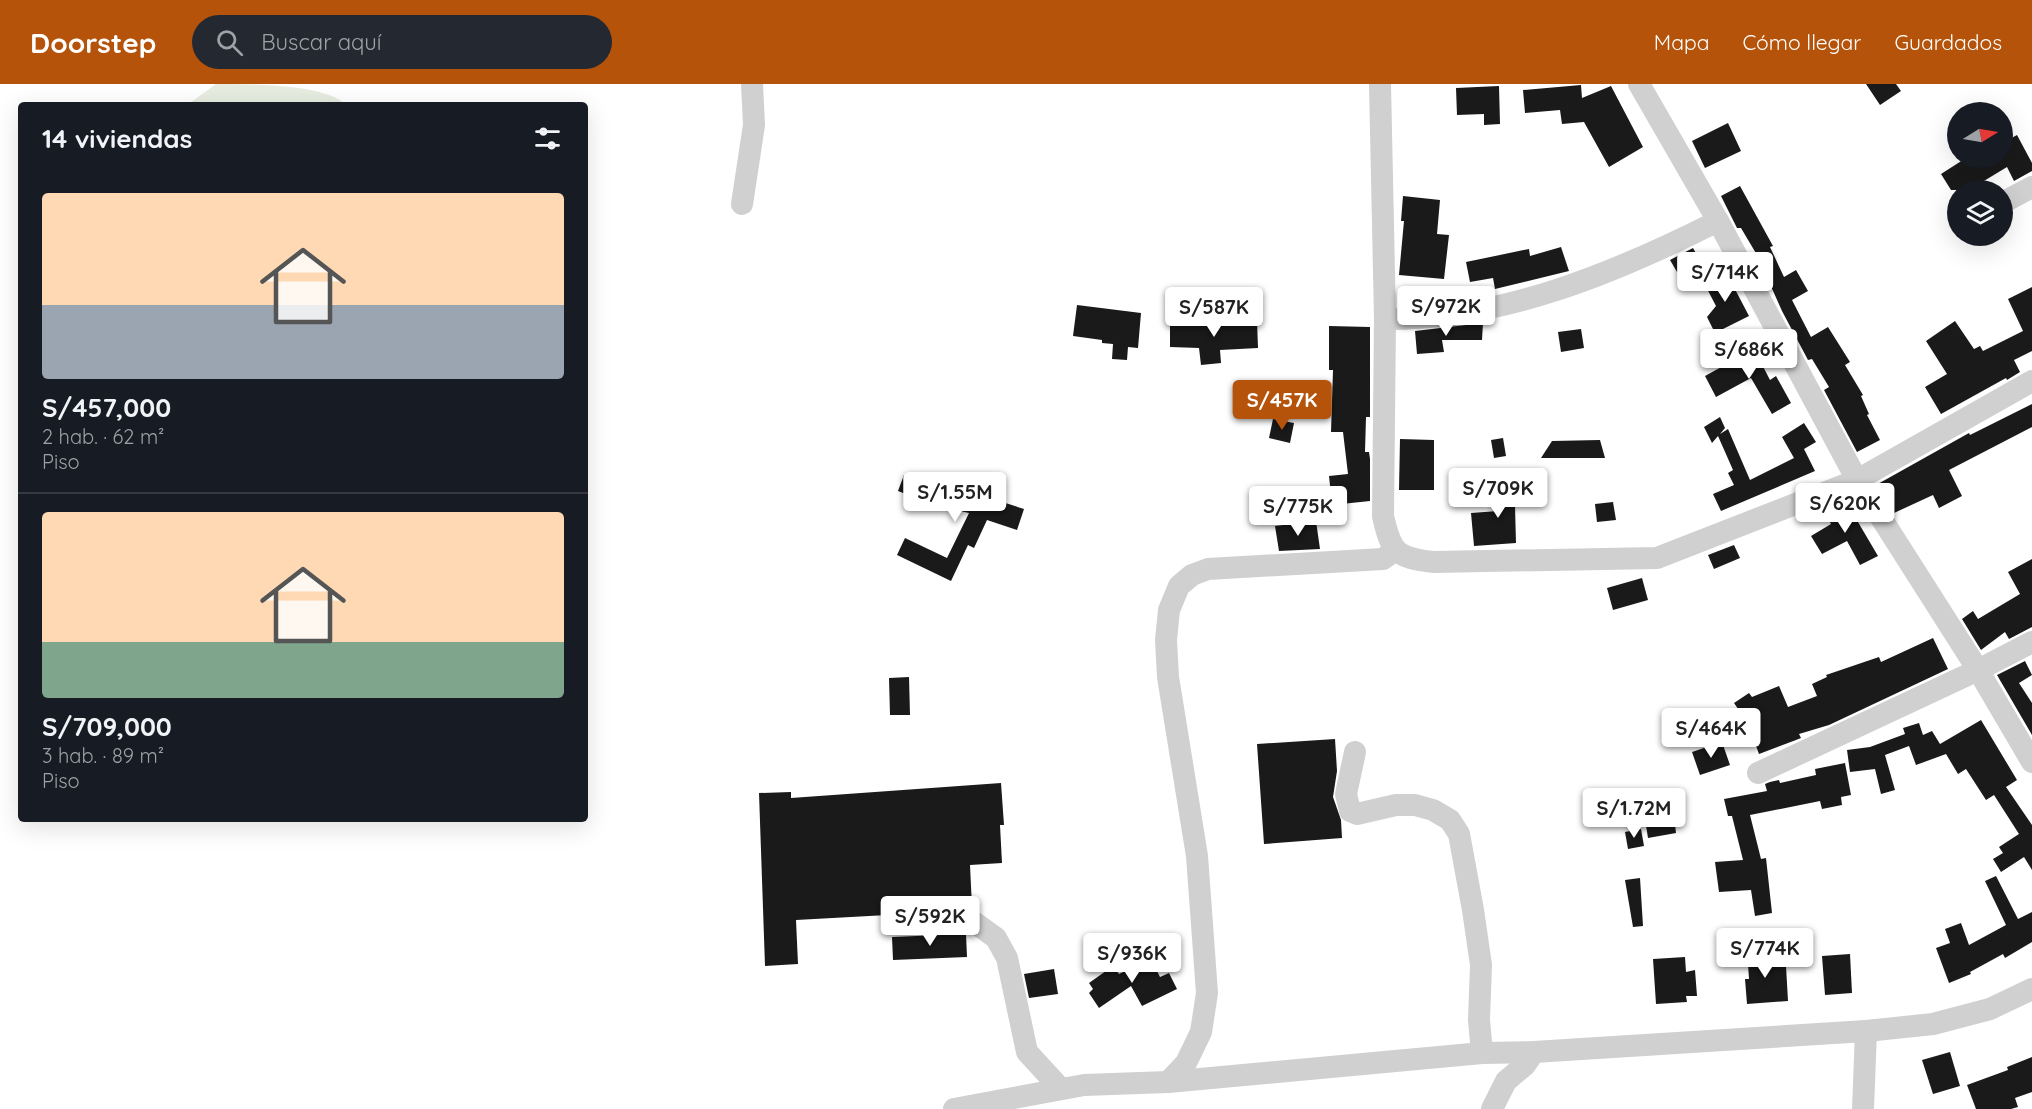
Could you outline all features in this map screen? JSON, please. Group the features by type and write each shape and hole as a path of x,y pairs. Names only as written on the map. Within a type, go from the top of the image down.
{"street":[{"path":"742,204 754,125 752,84"},
{"path":"1380,84 1385,320 1383,516 1387,535 1394,551 1413,560 1434,562 1657,558 1857,480 2032,381"},
{"path":"1640,84 1718,221 1857,480 1978,670 2032,762"},
{"path":"2013,196 2032,187"},
{"path":"1385,320 1456,315 1550,291 1637,260 1718,221"},
{"path":"1168,1082 1186,1063 1201,1032 1207,993 1197,856 1168,676 1166,640 1169,610 1179,586 1192,575 1208,569 1383,559 1394,551"},
{"path":"1758,773 1978,670 2032,642"},
{"path":"1355,752 1346,794 1350,811 1357,814 1396,806 1415,805 1433,810 1450,820 1459,834 1481,964 1479,1020 1482,1053"},
{"path":"934,921 971,920 996,938 1008,958 1027,1052 1061,1089"},
{"path":"954,1109 1084,1085 1168,1082 1482,1053 1534,1052 1866,1031 1933,1024 1990,1009 2032,989"},
{"path":"1863,1109 1866,1031"},
{"path":"1492,1109 1506,1081 1525,1065 1534,1052"}],"shaded area":[{"path":"216,84 267,85 305,89 322,93 342,102 191,102"}],"building":[{"path":"1866,84 1896,84 1901,91 1880,105"},
{"path":"1581,85 1582,98 1611,86 1643,147 1609,167 1584,122 1562,124 1560,110 1525,113 1523,90"},
{"path":"1499,86 1500,124 1484,125 1484,114 1457,115 1456,88"},
{"path":"1728,123 1741,151 1705,168 1692,141"},
{"path":"2017,135 2032,163 2032,171 2014,181 2008,168 2013,168 2013,137"},
{"path":"1950,168 2005,168 1986,180 1947,180 1947,184 1941,174"},
{"path":"1740,186 1773,246 1770,247 1784,277 1796,270 1808,291 1792,300 1811,337 1828,327 1850,362 1845,365 1863,395 1861,396 1869,414 1867,415 1880,440 1857,452 1824,390 1829,387 1812,359 1808,360 1782,311 1757,255 1741,228 1737,228 1721,196"},
{"path":"1403,196 1440,200 1437,234 1449,235 1444,279 1399,275 1404,221 1401,221"},
{"path":"1561,247 1569,271 1495,289 1493,278 1470,282 1466,262 1529,249 1530,256"},
{"path":"1693,248 1709,276 1687,289 1670,260"},
{"path":"1726,272 1749,316 1715,333 1707,317 1716,306 1704,283"},
{"path":"2032,287 2032,351 2014,360 2020,372 1941,414 1925,387 1947,374 1926,341 1955,321 1974,349 1980,346 1983,351 2023,331 2008,299"},
{"path":"1077,305 1141,313 1138,348 1128,347 1127,360 1112,359 1113,344 1073,336"},
{"path":"1257,320 1258,348 1220,350 1221,363 1201,365 1199,348 1170,347 1170,321 1197,321 1197,324"},
{"path":"1483,323 1482,340 1442,340 1444,352 1417,354 1415,331"},
{"path":"1329,326 1370,327 1370,417 1366,417 1365,452 1369,452 1370,459 1370,501 1332,505 1329,476 1348,474 1343,432 1331,432 1333,370 1329,370"},
{"path":"1581,329 1584,348 1561,352 1558,332"},
{"path":"1754,349 1770,380 1776,376 1791,403 1772,414 1751,378 1716,397 1705,376"},
{"path":"2032,404 2032,427 1949,470 1962,496 1939,508 1933,495 1894,513 1876,485 1969,433 1970,435"},
{"path":"1720,417 1725,428 1720,434 1728,429 1750,480 1794,458 1782,437 1804,423 1816,442 1804,449 1815,471 1721,511 1713,494 1734,485 1728,473 1733,470 1718,436 1712,443 1704,427"},
{"path":"1273,419 1294,423 1290,443 1269,438"},
{"path":"1503,438 1506,456 1494,458 1491,440"},
{"path":"1400,439 1434,440 1434,490 1399,490"},
{"path":"1600,440 1605,458 1541,458 1552,441"},
{"path":"904,475 944,490 946,484 1024,509 1017,530 987,520 974,548 968,545 951,581 897,555 905,538 947,558 969,513 934,505 898,491"},
{"path":"1518,484 1520,505 1515,506 1516,543 1474,546 1471,513 1498,511 1495,487"},
{"path":"1845,500 1878,556 1860,565 1847,541 1822,554 1811,536 1831,524 1825,512"},
{"path":"1613,502 1616,520 1597,522 1595,504"},
{"path":"1316,521 1320,549 1279,551 1275,526"},
{"path":"1734,545 1740,558 1714,569 1708,555"},
{"path":"2032,559 2032,627 2009,639 2005,632 1981,650 1962,619 1973,611 1978,619 2020,594 2008,572"},
{"path":"1642,578 1648,600 1613,610 1607,588"},
{"path":"1933,638 1948,669 1829,725 1799,734 1801,738 1759,754 1747,722 1734,703 1749,693 1752,697 1779,686 1788,707 1817,696 1812,684 1827,677 1826,675 1879,657 1881,662"},
{"path":"2025,661 2032,675 2019,683 2032,703 2032,735 1997,675"},
{"path":"909,677 910,715 890,715 889,678"},
{"path":"1981,720 2017,780 2006,787 2032,825 2032,870 2024,857 2001,872 1993,859 2003,853 1999,847 2019,834 1994,795 1986,800 1966,769 1958,774 1946,754 1916,765 1909,746 1885,755 1895,790 1881,794 1875,769 1850,772 1847,750 1870,747 1905,734 1903,728 1919,723 1923,735 1932,731 1940,744"},
{"path":"1335,739 1337,771 1333,797 1341,820 1342,838 1264,844 1257,744"},
{"path":"1722,742 1730,765 1700,775 1692,752"},
{"path":"1845,763 1851,795 1841,797 1842,805 1822,809 1820,801 1750,815 1761,859 1766,858 1772,913 1755,916 1751,890 1719,892 1715,862 1743,860 1732,816 1728,816 1724,799 1767,791 1765,784 1770,782 1779,780 1780,783 1816,775 1815,769"},
{"path":"1001,783 1004,825 1000,825 1002,863 970,865 972,907 934,908 924,913 796,920 798,964 765,966 759,793 791,792 791,798"},
{"path":"1673,808 1676,833 1648,838 1644,813"},
{"path":"1641,829 1644,846 1628,849 1625,832"},
{"path":"1996,876 2018,919 2032,912 2032,942 2005,958 2003,954 1970,972 1971,974 1949,983 1936,948 1950,943 1945,929 1961,923 1969,945 2006,925 1985,881"},
{"path":"1640,878 1643,926 1633,927 1625,880"},
{"path":"966,934 967,957 893,960 892,937"},
{"path":"1770,948 1771,967 1786,966 1788,1001 1747,1004 1745,979 1749,979 1747,949"},
{"path":"1850,954 1852,993 1825,995 1822,956"},
{"path":"1685,957 1686,972 1695,970 1697,996 1686,996 1687,1002 1656,1004 1653,959"},
{"path":"1151,959 1160,977 1169,973 1177,989 1142,1006 1131,986 1099,1008 1089,993 1093,989 1089,983 1113,966 1119,974"},
{"path":"1054,969 1058,994 1029,998 1024,974"},
{"path":"1950,1052 1960,1086 1933,1094 1922,1060"},
{"path":"2032,1057 2032,1092 2015,1098 2018,1107 1976,1109 1967,1085 2008,1070 2007,1067"}]}
